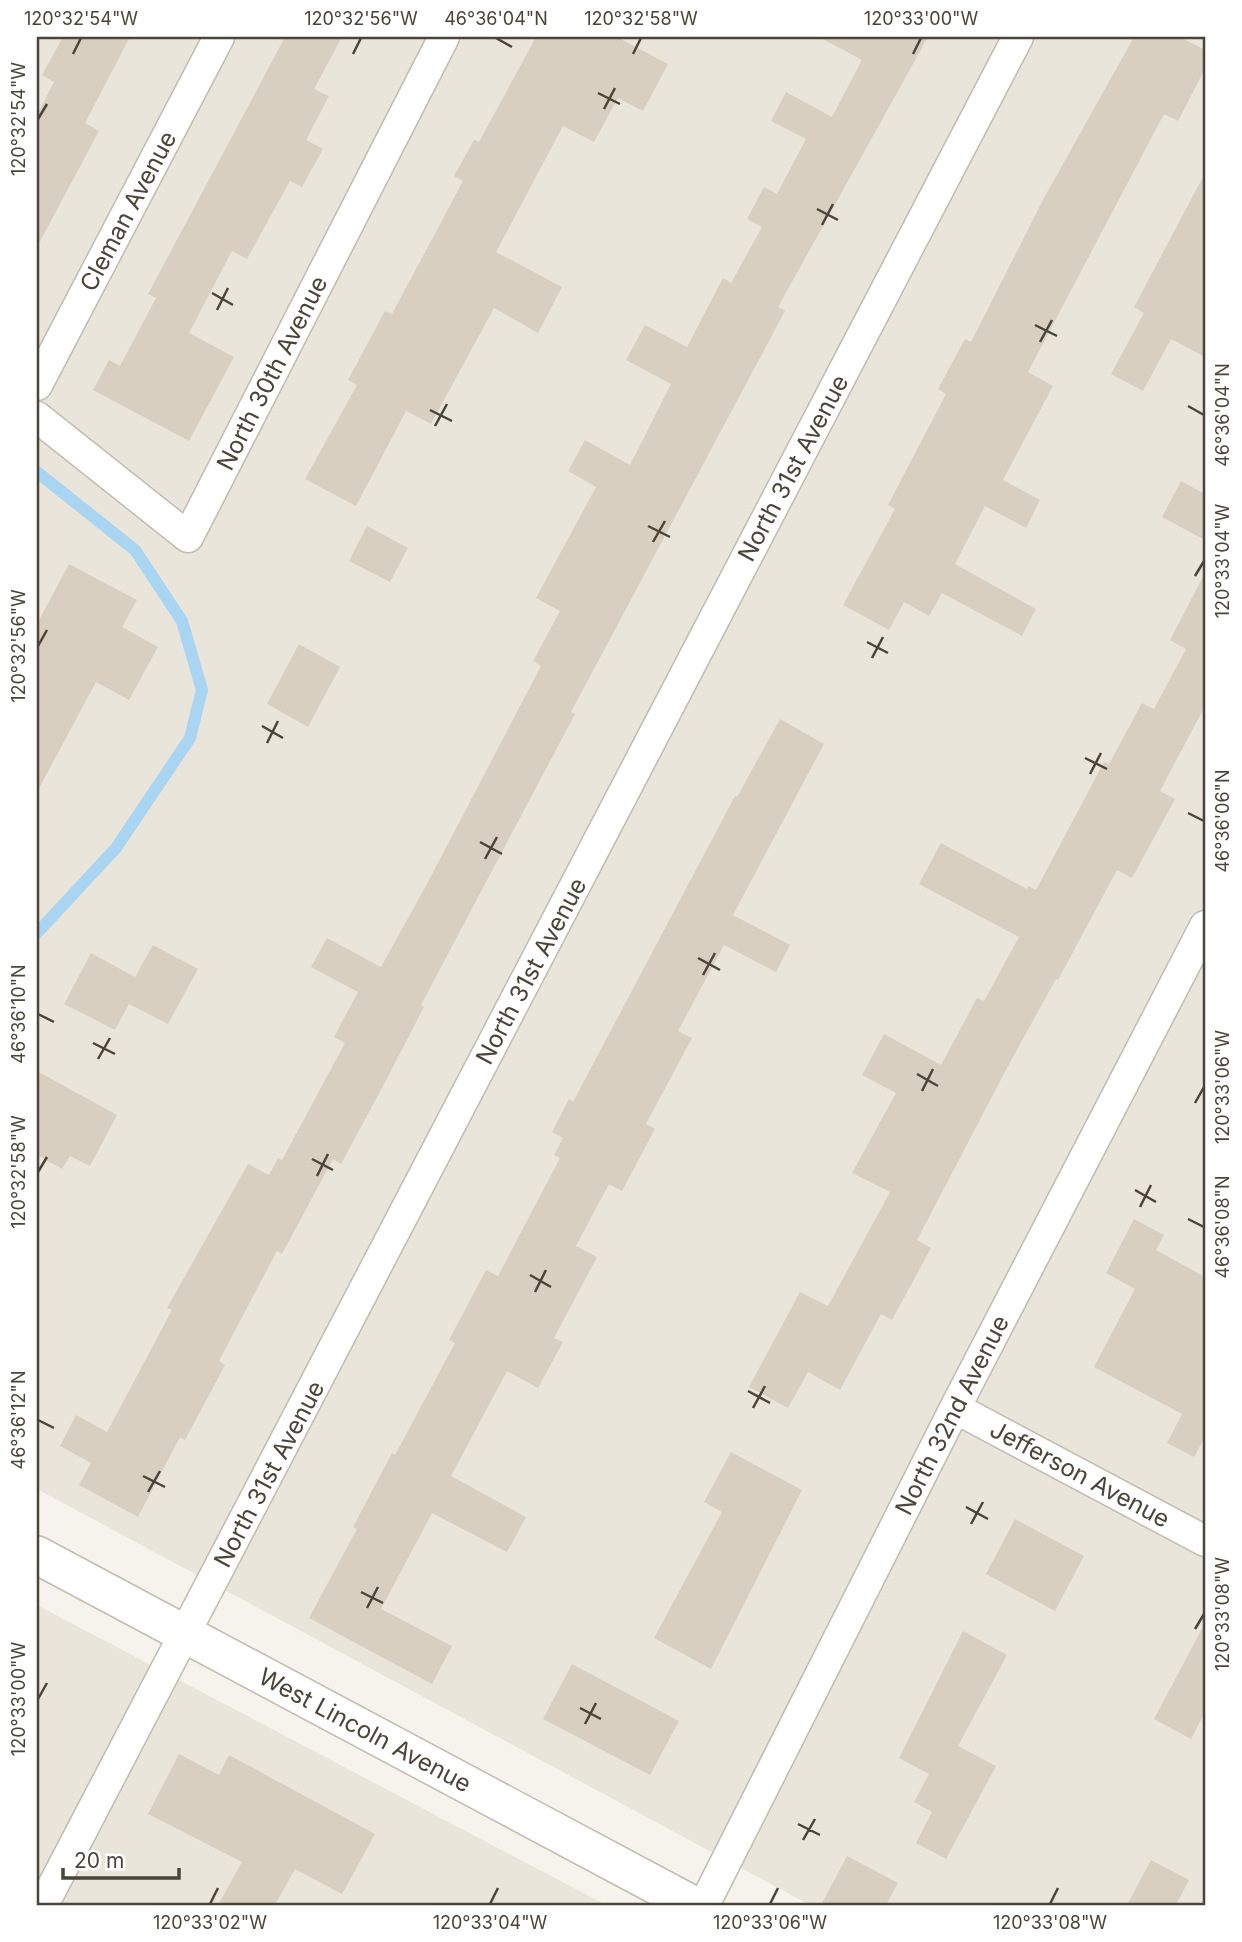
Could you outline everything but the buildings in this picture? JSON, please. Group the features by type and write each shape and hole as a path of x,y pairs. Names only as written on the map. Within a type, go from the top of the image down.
{"street":[{"name":"Cleman Avenue","path":"37,385 219,37"},
{"name":"North 30th Avenue","path":"37,416 188,537 444,37"},
{"name":"North 31st Avenue","path":"43,1905 1018,37"},
{"name":"North 32nd Avenue","path":"704,1905 955,1408 1205,926"},
{"name":"Jefferson Avenue","path":"955,1408 1205,1541"},
{"name":"West Lincoln Avenue","path":"37,1555 693,1905"}],"shaded area":[{"path":"37,37 1205,37 1205,1905 810,1905 37,1489"},
{"path":"37,1605 606,1905 37,1905"}],"waterway":[{"path":"37,472 135,550 182,621 202,690 190,738 116,848 37,933"}]}
